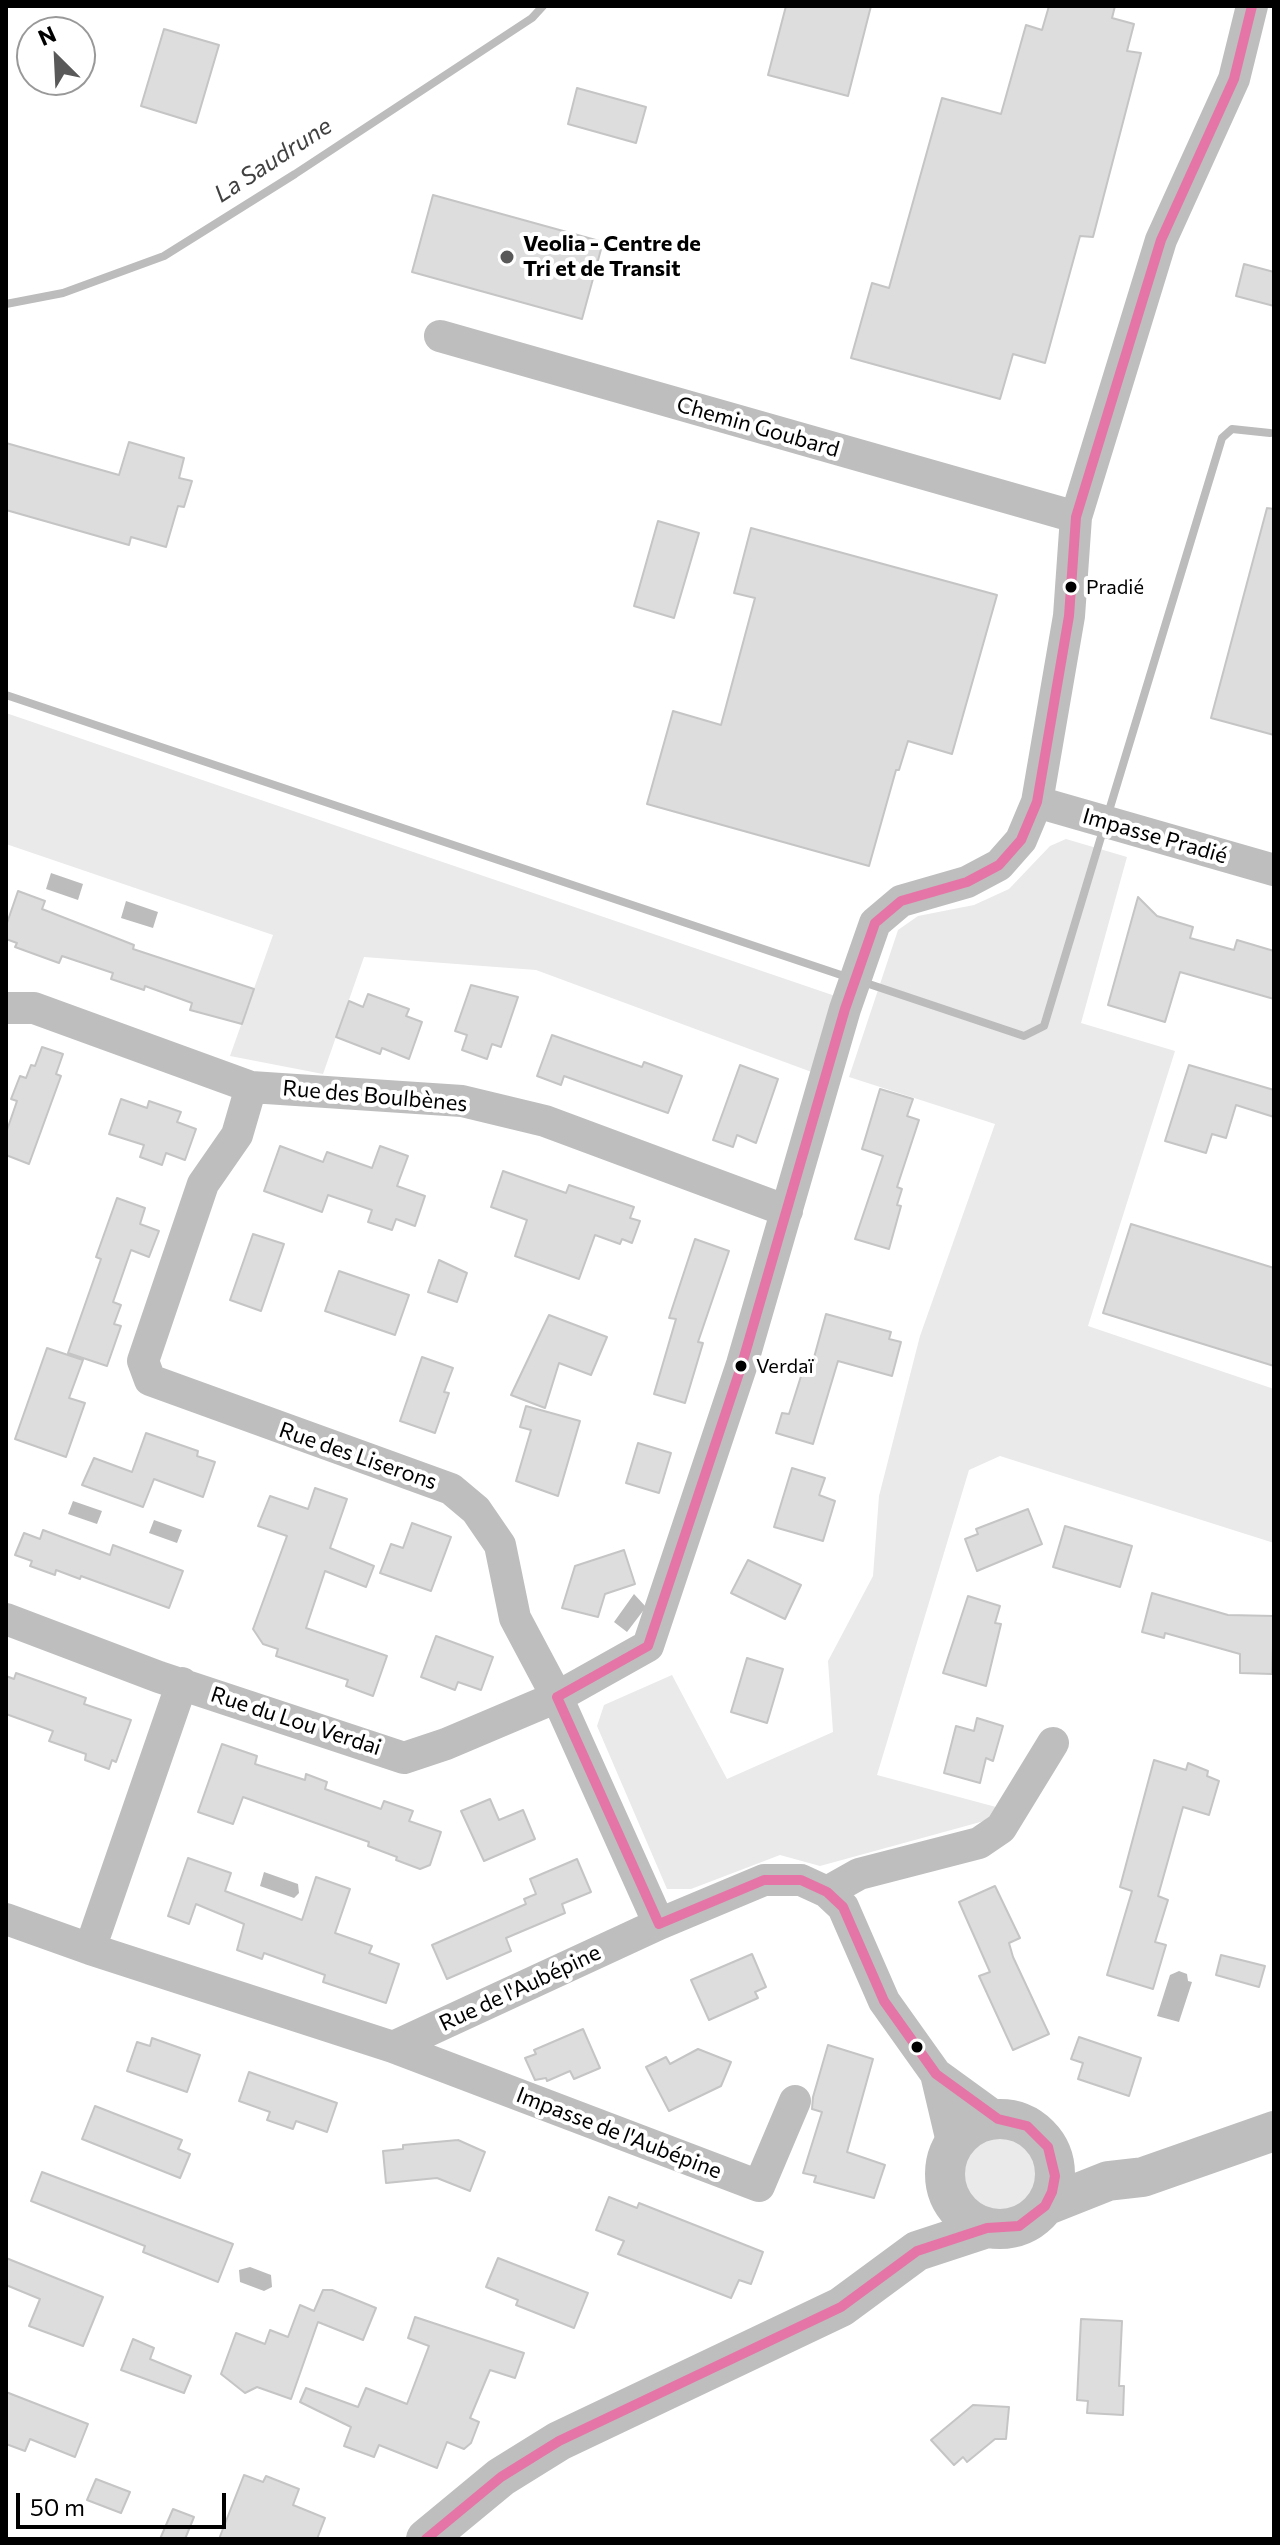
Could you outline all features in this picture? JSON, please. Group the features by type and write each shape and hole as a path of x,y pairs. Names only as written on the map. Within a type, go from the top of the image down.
{"street":[{"name":"Rue du Lou Verdai","path":"90,1949 171,1680 404,1758 446,1744 557,1697 648,1646 742,1364 845,1009 875,923 901,901 967,882 999,865 1021,840 1037,802 1069,616 1076,517 1161,240 1234,79 1252,6"},
{"name":"Chemin Goubard","path":"440,336 1076,517"},
{"name":"Impasse Pradié","path":"1037,802 1274,870"},
{"name":"Rue des Boulbènes","path":"6,1008 34,1008 251,1087 476,1104 545,1121 787,1211"},
{"name":"Rue des Liserons","path":"251,1087 237,1135 203,1184 143,1361 150,1380 451,1489 476,1510 500,1545 515,1618 557,1697 659,1924"},
{"path":"6,1619 171,1680"},
{"path":"1053,1743 1001,1828 979,1843 859,1874 827,1892 843,1907 884,2001 936,2074 998,2119 1027,2126 1048,2147 1108,2181"},
{"name":"Rue de l'Aubépine","path":"393,2047 659,1924 764,1880 801,1880 827,1892"},
{"path":"6,1919 393,2047"},
{"name":"Impasse de l'Aubépine","path":"393,2047 759,2186 795,2101"},
{"path":"936,2074 953,2146"},
{"path":"987,2228 969,2220 954,2206 946,2187 945,2173 953,2146 965,2132 998,2119"},
{"path":"426,2539 501,2477 559,2441 841,2307 917,2251 987,2228 1019,2226 1045,2206 1108,2181 1143,2177 1274,2131"},
{"path":"1045,2206 1055,2176 1048,2147"},
{"path":"917,2251 946,2187"}],"shaded area":[{"path":"6,713 844,999 817,1074 536,970 364,957 323,1074 230,1056 273,935 6,844"},
{"path":"1066,839 1127,857 1081,1023 1175,1051 1088,1326 1274,1389 1274,1543 1000,1456 969,1470 877,1775 996,1807 995,1818 820,1866 780,1855 691,1889 667,1889 597,1726 604,1705 672,1675 727,1779 833,1732 828,1661 873,1576 879,1496 920,1336 995,1124 849,1077 898,930 918,916 974,905 1009,889 1050,846"},
{"path":"51,873 83,884 78,900 46,889"},
{"path":"126,901 158,912 153,928 121,918"},
{"path":"73,1501 102,1511 97,1524 68,1514"},
{"path":"154,1520 182,1530 177,1543 149,1533"},
{"path":"634,1594 646,1607 627,1632 614,1622"},
{"path":"264,1872 298,1884 299,1893 294,1898 260,1886"},
{"path":"1179,1971 1187,1974 1188,1981 1192,1982 1179,2022 1157,2016 1170,1975"},
{"path":"1000,2135 1016,2138 1029,2147 1038,2160 1041,2176 1038,2192 1029,2205 1016,2214 1000,2217 984,2214 971,2205 962,2192 959,2176 962,2160 971,2147 984,2138"},
{"path":"250,2267 271,2275 272,2287 264,2291 240,2282 239,2270"}],"building":[{"path":"786,6 871,6 848,96 768,75"},
{"path":"1049,6 1115,6 1112,18 1134,24 1127,51 1141,53 1093,237 1080,236 1045,363 1013,354 1000,399 851,358 872,283 889,288 942,98 1001,114 1026,25 1042,30"},
{"path":"164,29 219,45 196,123 141,106"},
{"path":"577,88 646,107 636,143 568,124"},
{"name":"Veolia - Centre de Tri et de Transit","path":"433,195 603,242 582,319 412,272"},
{"path":"1244,264 1274,272 1274,306 1236,296"},
{"path":"129,442 184,458 179,478 192,481 184,507 178,506 166,547 131,537 129,545 6,510 6,443 119,475"},
{"path":"1267,508 1274,509 1274,735 1211,718"},
{"path":"658,521 699,533 674,618 634,606"},
{"path":"751,528 997,595 952,754 908,741 899,770 896,770 869,866 647,804 673,711 721,725 755,598 734,593"},
{"path":"18,891 45,901 42,909 134,945 133,949 254,989 242,1024 190,1010 192,1003 145,986 144,990 111,979 113,973 62,956 59,963 15,947 17,943 6,939 6,926"},
{"path":"1138,897 1157,916 1193,927 1190,938 1234,950 1237,940 1274,951 1274,999 1180,972 1165,1022 1108,1005"},
{"path":"471,985 518,997 501,1047 492,1044 487,1059 462,1050 467,1035 455,1031"},
{"path":"368,994 409,1009 406,1016 422,1022 409,1059 382,1048 380,1054 336,1037 349,1001 363,1007"},
{"path":"552,1035 642,1067 644,1062 682,1076 668,1113 564,1076 561,1085 537,1076"},
{"path":"42,1047 63,1054 56,1074 61,1076 29,1164 6,1155 6,1133 17,1101 11,1099 20,1076 26,1078 31,1065 35,1066"},
{"path":"740,1065 778,1079 756,1143 737,1135 733,1147 713,1140"},
{"path":"1189,1065 1274,1090 1274,1117 1236,1105 1226,1138 1212,1134 1206,1153 1165,1141"},
{"path":"880,1089 913,1099 907,1116 919,1120 897,1187 902,1189 897,1205 901,1206 889,1249 855,1239 883,1156 862,1149"},
{"path":"121,1099 147,1108 149,1101 181,1112 177,1122 196,1129 185,1160 166,1153 162,1165 140,1157 144,1145 109,1134"},
{"path":"280,1146 323,1162 327,1152 372,1168 380,1146 408,1156 397,1186 425,1196 415,1226 396,1219 392,1230 368,1222 372,1210 328,1195 322,1212 264,1191"},
{"path":"503,1171 566,1193 569,1185 634,1207 630,1218 640,1221 632,1243 622,1239 620,1244 595,1235 579,1279 515,1256 527,1220 491,1207"},
{"path":"117,1198 145,1208 140,1224 159,1231 149,1257 131,1250 113,1302 121,1305 114,1324 121,1326 107,1366 68,1353 101,1259 96,1257"},
{"path":"1131,1224 1274,1268 1274,1366 1103,1313"},
{"path":"253,1234 284,1244 261,1311 230,1300"},
{"path":"695,1239 729,1251 698,1342 703,1343 685,1403 654,1394 676,1319 669,1318"},
{"path":"439,1260 467,1273 457,1302 428,1292"},
{"path":"339,1271 409,1295 395,1335 325,1311"},
{"path":"826,1314 891,1332 889,1339 901,1342 892,1376 838,1361 813,1444 776,1433 782,1413 789,1414 803,1370 810,1372"},
{"path":"549,1315 607,1337 591,1375 559,1363 545,1408 511,1395"},
{"path":"47,1348 83,1360 69,1398 85,1403 66,1457 15,1439"},
{"path":"422,1357 453,1368 444,1392 449,1393 435,1433 400,1421"},
{"path":"526,1406 580,1421 558,1496 516,1481 531,1430 520,1427"},
{"path":"146,1433 198,1451 197,1456 215,1462 203,1497 154,1479 143,1507 82,1485 94,1458 132,1472"},
{"path":"638,1443 671,1453 659,1493 626,1483"},
{"path":"792,1468 825,1478 819,1495 835,1501 823,1541 774,1527"},
{"path":"315,1488 347,1499 330,1548 374,1566 366,1587 325,1571 306,1628 387,1656 373,1696 346,1686 348,1680 276,1656 278,1649 263,1644 253,1629 287,1536 258,1526 270,1496 308,1509"},
{"path":"1028,1509 1042,1544 977,1571 965,1539 978,1534 976,1529"},
{"path":"412,1523 451,1537 431,1591 380,1573 391,1544 403,1548"},
{"path":"1065,1526 1132,1546 1120,1587 1053,1567"},
{"path":"43,1530 110,1555 113,1545 183,1571 169,1608 81,1576 80,1579 56,1570 55,1575 30,1566 32,1561 15,1555 24,1533 40,1539"},
{"path":"624,1550 635,1584 605,1594 598,1617 562,1608 575,1566"},
{"path":"748,1560 801,1585 785,1619 731,1593"},
{"path":"1152,1593 1228,1615 1274,1616 1272,1674 1240,1673 1240,1654 1165,1633 1164,1638 1142,1632"},
{"path":"968,1596 1000,1606 995,1623 1001,1624 986,1686 943,1673"},
{"path":"436,1636 493,1657 481,1690 458,1682 455,1690 421,1677"},
{"path":"747,1658 783,1669 767,1723 731,1712"},
{"path":"16,1673 86,1698 84,1704 131,1720 116,1762 112,1760 109,1769 85,1760 86,1754 49,1741 53,1731 6,1714 6,1676 14,1679"},
{"path":"977,1718 1003,1726 993,1761 986,1758 980,1783 944,1773 956,1726 974,1731"},
{"path":"222,1744 257,1756 255,1764 305,1780 306,1774 327,1782 325,1789 381,1809 384,1801 413,1811 409,1821 441,1832 430,1865 420,1869 368,1846 369,1842 243,1797 233,1824 198,1812"},
{"path":"1154,1760 1186,1770 1188,1763 1208,1771 1207,1776 1219,1781 1209,1815 1183,1807 1158,1896 1168,1900 1155,1942 1166,1945 1153,1989 1107,1975 1132,1891 1120,1887"},
{"path":"490,1799 499,1820 523,1810 535,1839 484,1861 461,1811"},
{"path":"188,1858 231,1873 225,1891 302,1920 316,1877 350,1889 335,1933 372,1946 369,1953 399,1964 386,2003 323,1982 325,1975 264,1953 262,1959 237,1950 244,1924 196,1904 189,1924 168,1916"},
{"path":"577,1859 591,1892 562,1904 565,1913 506,1938 511,1951 447,1979 432,1945 526,1904 524,1899 536,1894 530,1879"},
{"path":"995,1886 1020,1938 1009,1943 1013,1957 1049,2034 1013,2050 979,1976 990,1972 959,1902"},
{"path":"752,1954 766,1987 755,1992 758,1998 709,2020 691,1980"},
{"path":"1221,1955 1265,1966 1259,1987 1216,1975"},
{"path":"583,2029 600,2068 574,2079 570,2071 547,2081 546,2078 535,2080 525,2058 536,2054 534,2050"},
{"path":"1079,2037 1141,2058 1129,2096 1078,2079 1083,2063 1071,2059"},
{"path":"152,2038 200,2055 187,2092 127,2071 137,2042 150,2046"},
{"path":"828,2045 873,2059 847,2152 885,2165 874,2198 814,2182 816,2176 803,2173 822,2112 812,2109 813,2097"},
{"path":"698,2049 731,2062 721,2086 669,2111 646,2067 666,2057 670,2064"},
{"path":"249,2072 337,2103 327,2132 296,2121 293,2129 267,2120 270,2112 239,2101"},
{"path":"95,2106 182,2140 178,2149 190,2154 180,2178 82,2139"},
{"path":"458,2140 485,2152 470,2191 437,2178 386,2183 383,2151 403,2149 403,2145"},
{"path":"42,2172 233,2244 218,2282 143,2252 145,2246 31,2201"},
{"path":"609,2197 637,2208 639,2203 763,2252 751,2284 739,2280 731,2298 618,2254 624,2241 596,2230"},
{"path":"6,2258 103,2297 83,2346 29,2326 40,2299 6,2285"},
{"path":"498,2258 588,2293 574,2328 516,2305 518,2300 486,2287"},
{"path":"323,2290 332,2290 376,2308 363,2340 318,2322 291,2399 257,2387 245,2393 221,2374 236,2333 265,2344 270,2330 288,2337 300,2305 314,2311"},
{"path":"415,2317 524,2353 515,2378 490,2370 470,2418 479,2422 471,2443 464,2449 447,2442 437,2468 379,2445 374,2457 344,2446 351,2427 300,2402 306,2388 358,2407 366,2388 407,2404 429,2346 408,2338"},
{"path":"1081,2319 1122,2321 1119,2386 1124,2386 1123,2415 1087,2413 1088,2401 1077,2400"},
{"path":"133,2339 154,2348 150,2359 191,2376 184,2393 121,2370"},
{"path":"6,2392 88,2424 75,2457 30,2439 25,2451 6,2444"},
{"path":"973,2405 1009,2407 1006,2439 995,2439 967,2462 963,2457 954,2465 931,2440"},
{"path":"244,2475 263,2482 266,2476 299,2489 293,2505 325,2518 317,2539 219,2539"},
{"path":"96,2479 130,2492 121,2513 87,2500"},
{"path":"173,2509 194,2517 185,2539 160,2539"}],"waterway":[{"name":"La Saudrune","path":"6,304 63,293 164,256 532,18 543,6"},
{"path":"1108,814 1222,438 1232,429 1270,433"},
{"path":"6,695 847,977"},
{"path":"860,981 1024,1036 1044,1026 1104,827"}],"transit line":[{"path":"557,1697 648,1646 742,1364 845,1009 875,923 901,901 967,882 999,865 1021,840 1037,802 1069,616 1076,517 1161,240 1234,79 1252,6"},
{"path":"557,1697 659,1924"},
{"path":"426,2539 501,2477 559,2441 841,2307 917,2251 987,2228 1019,2226 1045,2206 1052,2192 1055,2176 1048,2147 1027,2126 998,2119 936,2074 884,2001 843,1907 827,1892 801,1880 764,1880 659,1924"}],"place":[{"name":"Veolia - Centre de Tri et de Transit","path":"507,257"},
{"name":"Pradié","path":"1071,587"},
{"name":"Verdaï","path":"741,1366"}]}
